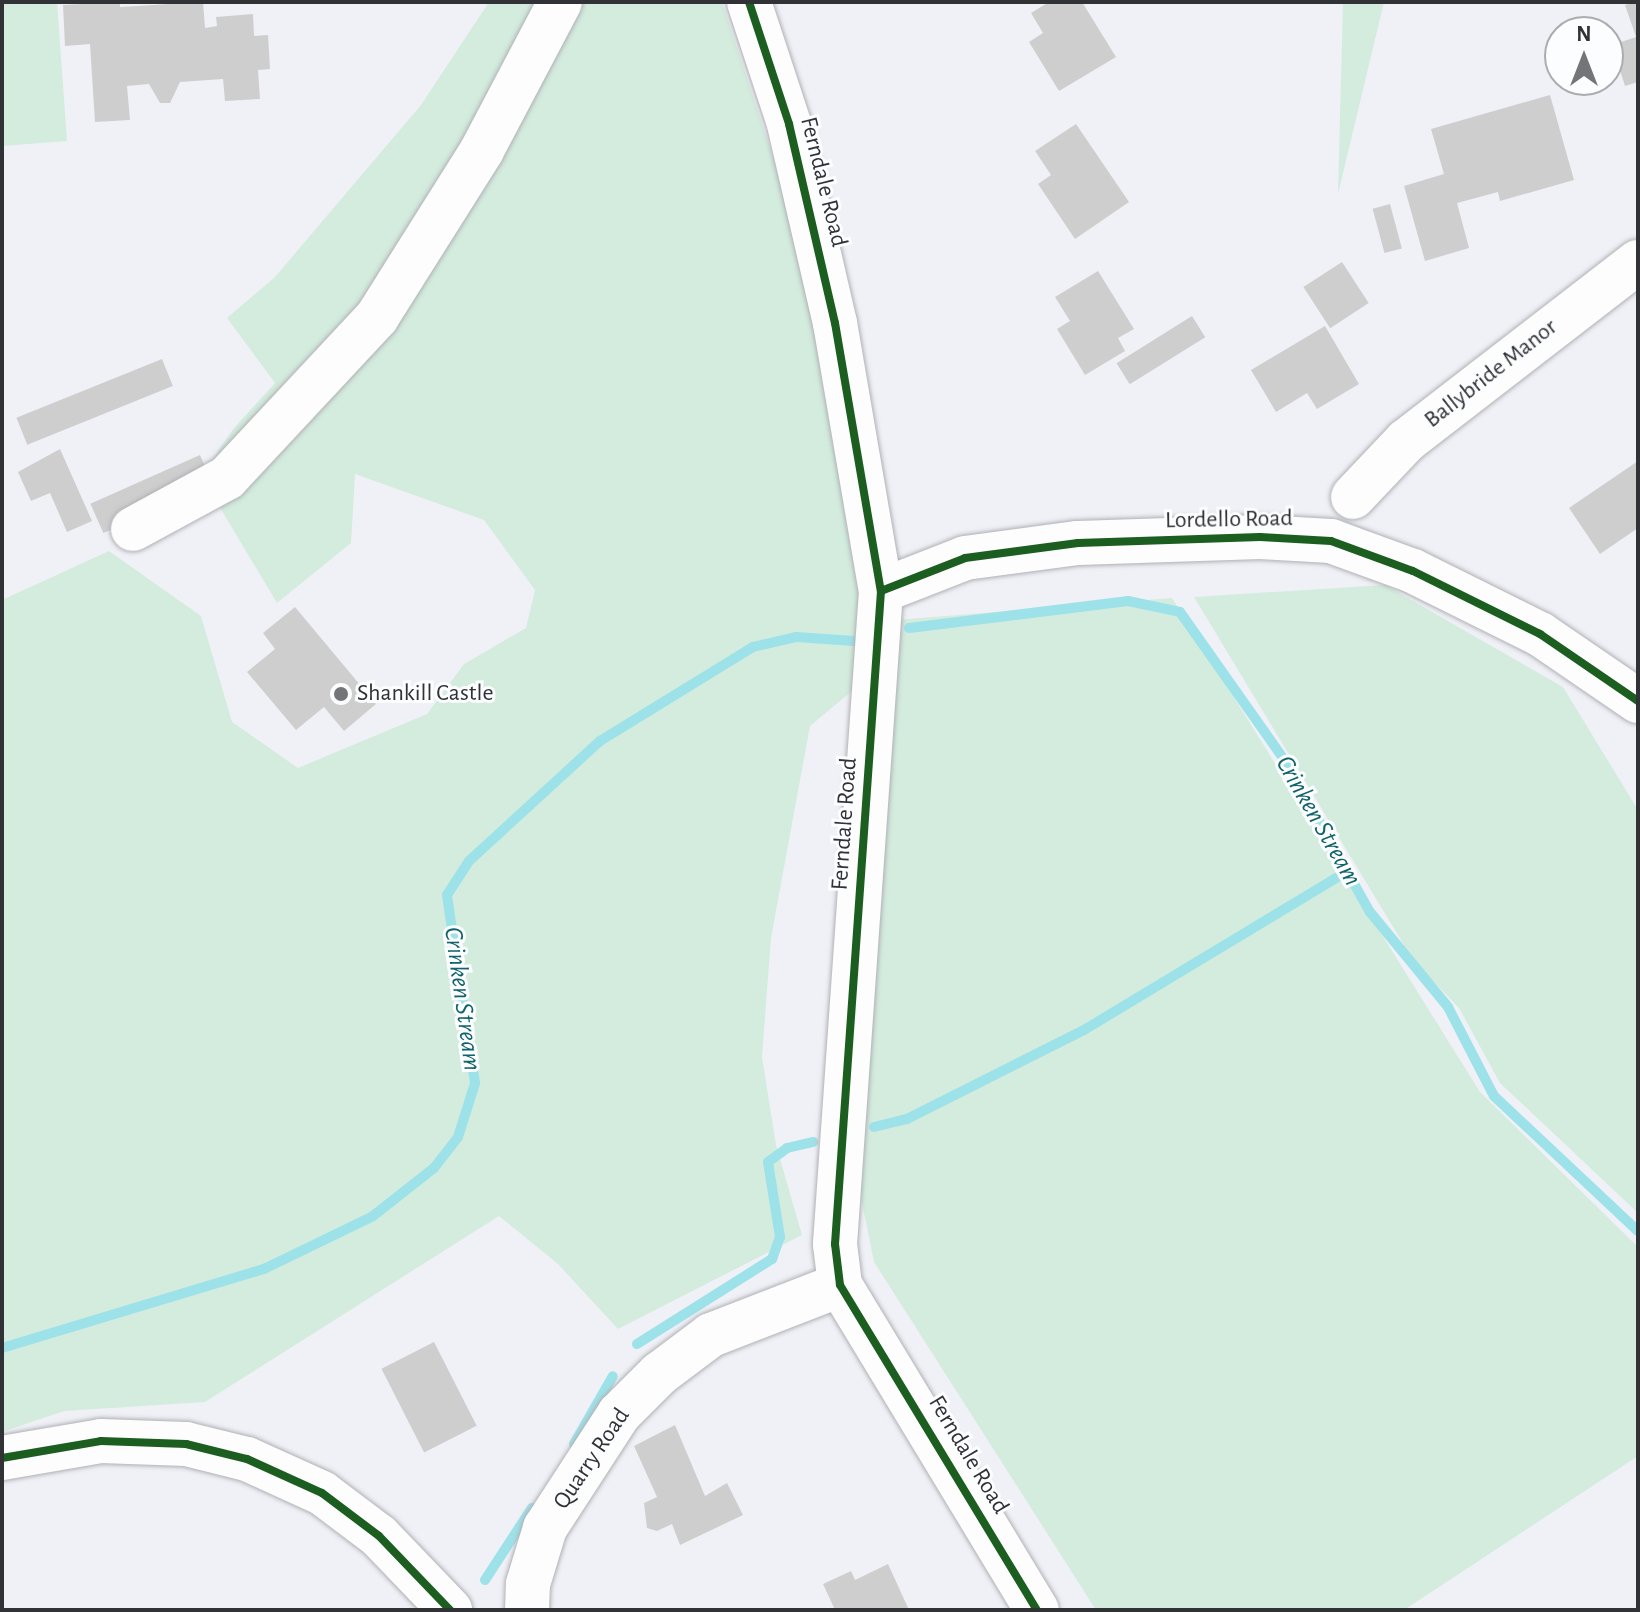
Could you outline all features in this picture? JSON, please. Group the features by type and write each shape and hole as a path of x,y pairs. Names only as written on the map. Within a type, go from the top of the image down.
{"street":[{"path":"133,529 227,478 377,317 482,150 560,2"},
{"name":"Ferndale Road","path":"749,2 789,124 835,323 881,591 835,1244 840,1285 1037,1610"},
{"name":"Ballybride Manor","path":"1353,497 1406,441 1638,262"},
{"name":"Lordello Road","path":"881,591 965,558 1078,543 1260,537 1331,541 1413,571 1540,634 1638,701"},
{"name":"Quarry Road","path":"527,1610 528,1584 545,1528 629,1404 659,1374 711,1335 840,1285"},
{"path":"2,1458 101,1441 186,1444 247,1459 322,1493 379,1536 450,1610"}],"green space":[{"path":"2,2 57,2 67,141 2,146"},
{"path":"489,2 722,2 810,270 863,575 863,682 810,726 771,938 762,1057 776,1145 802,1235 618,1329 558,1264 499,1216 205,1402 64,1411 2,1432 2,600 109,551 201,616 232,722 298,768 427,714 464,664 526,628 535,590 484,520 355,474 351,543 277,603 201,476 234,428 275,383 227,318 275,277 421,105"},
{"path":"1343,2 1384,2 1338,194"},
{"path":"1385,585 1563,687 1638,810 1638,1213 1500,1083 1459,1008 1413,960 1194,597"},
{"path":"1172,598 1480,1092 1638,1247 1638,1456 1404,1610 1096,1610 874,1262 857,1178 896,620"}],"building":[{"path":"120,2 120,7 203,2 205,28 217,26 216,17 253,14 254,36 268,35 270,69 258,70 260,99 225,101 223,79 180,82 170,103 160,103 149,84 127,86 130,120 95,122 90,44 65,46 63,5"},
{"path":"1049,2 1082,2 1116,57 1059,91 1029,42 1043,33 1031,13"},
{"path":"1636,2 1638,82 1625,86 1624,41 1636,37 1625,5"},
{"path":"1550,96 1574,180 1500,201 1498,192 1457,203 1469,248 1425,261 1404,186 1444,174 1431,129"},
{"path":"1076,124 1129,202 1075,239 1038,184 1051,175 1035,151"},
{"path":"1390,204 1402,248 1385,253 1373,209"},
{"path":"1342,262 1369,303 1330,328 1303,287"},
{"path":"1098,271 1134,329 1118,338 1125,351 1085,375 1057,329 1070,321 1055,297"},
{"path":"1192,316 1205,337 1130,384 1117,363"},
{"path":"1325,326 1359,384 1317,409 1307,393 1276,412 1251,370"},
{"path":"162,359 173,386 27,445 16,418"},
{"path":"60,449 92,521 67,532 50,493 31,501 18,472"},
{"path":"200,455 213,484 103,533 90,504"},
{"path":"1638,461 1638,528 1600,554 1569,508"},
{"path":"295,607 376,704 344,731 324,707 296,730 247,672 275,649 263,633"},
{"path":"434,1342 477,1426 424,1453 381,1369"},
{"path":"675,1425 705,1496 727,1483 743,1515 680,1545 672,1524 657,1531 647,1528 644,1503 657,1497 634,1446"},
{"path":"888,1564 909,1610 835,1610 823,1584 851,1571 855,1580"}],"waterway":[{"name":"Crinken Stream","path":"909,628 1128,601 1180,612 1286,762 1370,912 1448,1007 1494,1096 1638,1231"},
{"name":"Crinken Stream","path":"2,1348 264,1269 373,1216 434,1168 458,1137 475,1083 447,895 469,861 600,741 753,647 796,637 854,641"},
{"path":"874,1127 907,1119 1084,1030 1348,871"},
{"path":"637,1344 772,1259 780,1237 768,1162 787,1148 813,1142"},
{"path":"574,1444 613,1376"},
{"path":"485,1580 532,1508"}],"cycle path":[{"path":"749,2 789,124 835,323 881,591 835,1244 840,1285 1037,1610"},
{"path":"881,591 965,558 1078,543 1260,537 1331,541 1413,571 1540,634 1638,701"},
{"path":"2,1458 101,1441 186,1444 247,1459 322,1493 379,1536 450,1610"}],"place":[{"name":"Shankill Castle","path":"341,694"}]}
